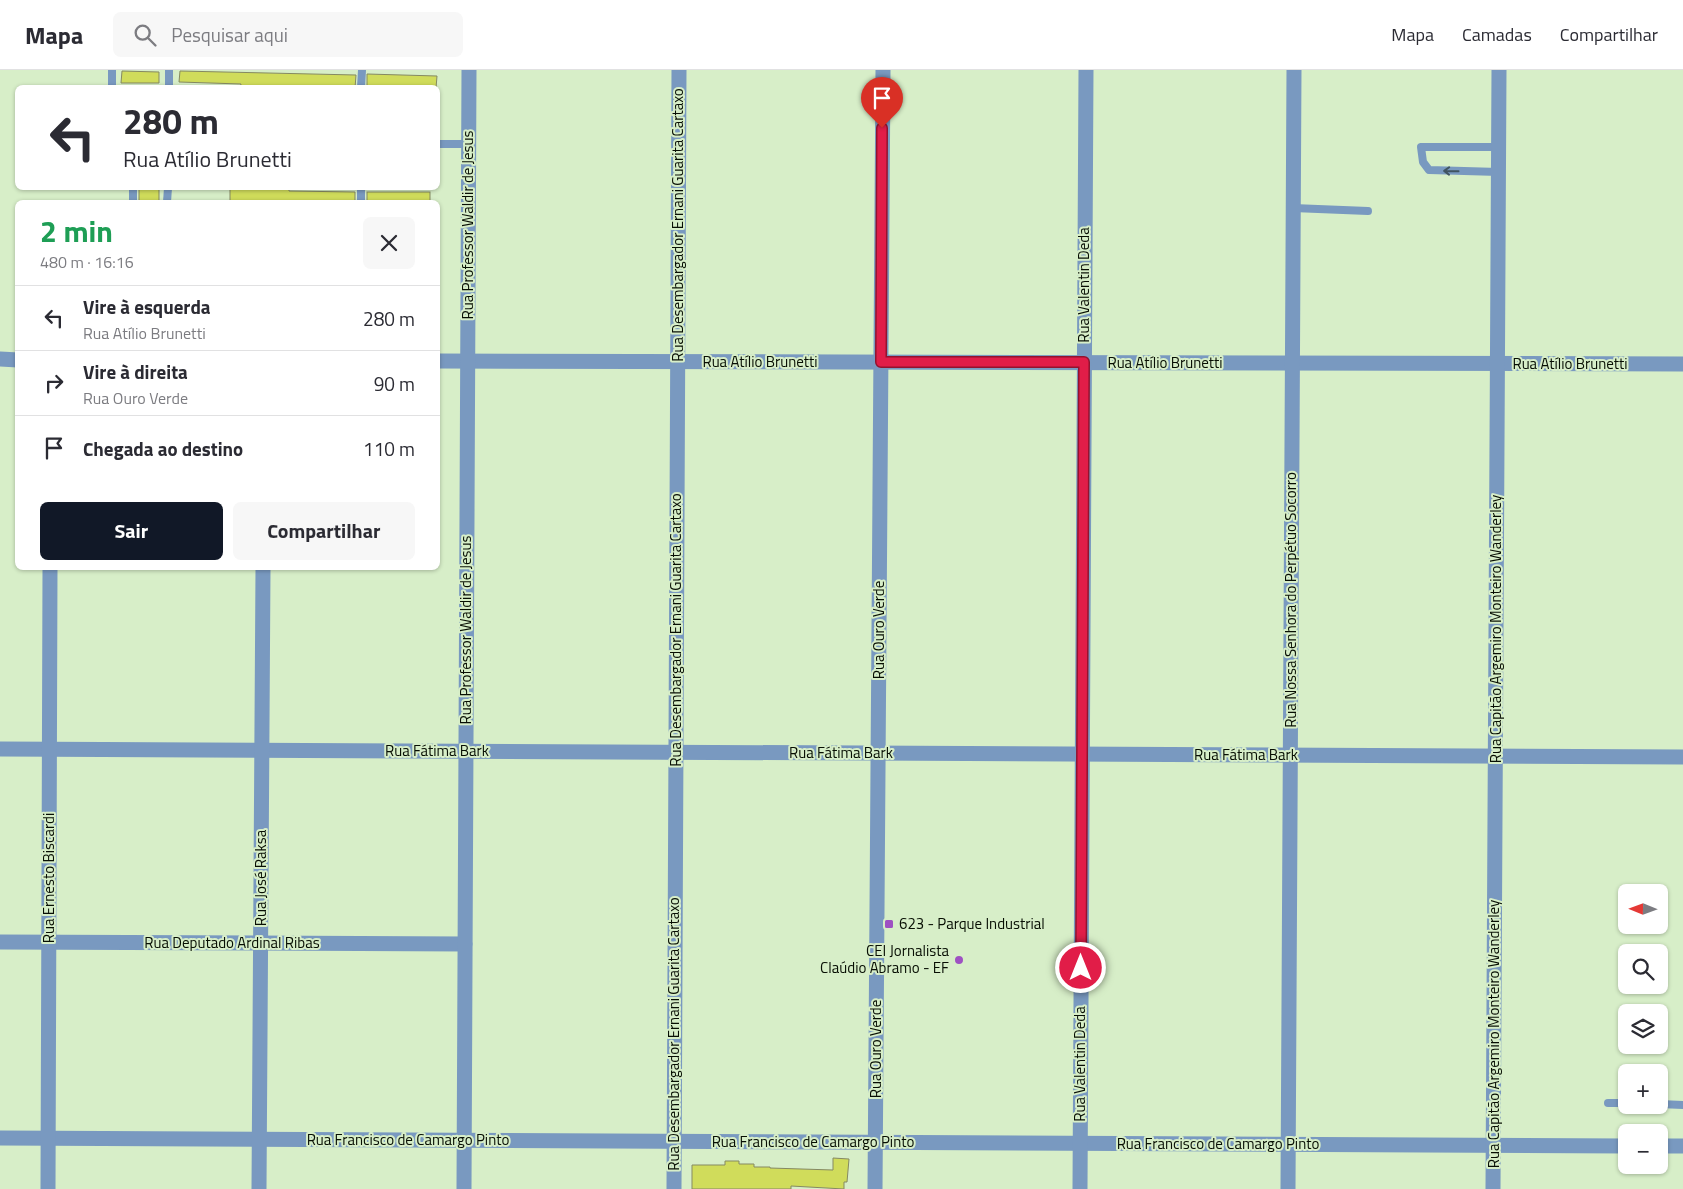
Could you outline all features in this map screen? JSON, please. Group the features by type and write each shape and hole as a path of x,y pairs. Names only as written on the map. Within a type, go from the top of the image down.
{"street":[{"name":"Rua Professor Waldir de Jesus","path":"464,1189 469,70"},
{"name":"Rua Desembargador Ernani Guarita Cartaxo","path":"674,1189 679,70"},
{"name":"Rua Ouro Verde","path":"875,1189 883,70"},
{"name":"Rua Valentin Deda","path":"1080,1189 1086,70"},
{"name":"Rua Nossa Senhora do Perpétuo Socorro","path":"1288,1189 1294,70"},
{"name":"Rua Capitão Argemiro Monteiro Wanderley","path":"1493,1189 1499,70"},
{"path":"0,360 15,360"},
{"name":"Rua Atílio Brunetti","path":"440,361 1683,364"},
{"name":"Rua Ernesto Biscardi","path":"48,1189 50,570"},
{"name":"Rua José Raksa","path":"259,1189 263,570"},
{"name":"Rua Fátima Bark","path":"0,749 1683,757"},
{"name":"Rua Deputado Ardinal Ribas","path":"0,942 465,944"},
{"name":"Rua Francisco de Camargo Pinto","path":"0,1138 1618,1146"},
{"path":"1668,1146 1683,1146"}],"lane":[{"path":"112,70 112,85"},
{"path":"169,70 169,85"},
{"path":"361,85 362,70"},
{"path":"440,144 468,144"},
{"path":"1498,172 1429,170 1422,162 1421,147 1499,147"},
{"path":"1293,208 1368,211"},
{"path":"1608,1103 1618,1103"},
{"path":"1668,1104 1683,1105"}],"building":[{"path":"122,71 159,72 159,83 121,83"},
{"path":"180,71 356,75 355,85 241,85 179,82"},
{"path":"367,74 437,76 436,85 367,85"},
{"path":"139,190 159,190 159,200 139,200"},
{"path":"230,190 355,192 355,200 230,200"},
{"path":"367,192 430,192 430,200 367,200"},
{"path":"833,1158 849,1159 847,1182 844,1182 844,1189 791,1186 791,1189 692,1189 692,1165 725,1165 725,1161 739,1161 739,1164 754,1164 754,1167 833,1170"}],"place":[{"name":"623 - Parque Industrial","path":"889,924"},
{"name":"CEI Jornalista Claúdio Abramo - EF","path":"959,960"}],"route":[{"path":"882,128 881,362 1084,362 1081,968"}]}
